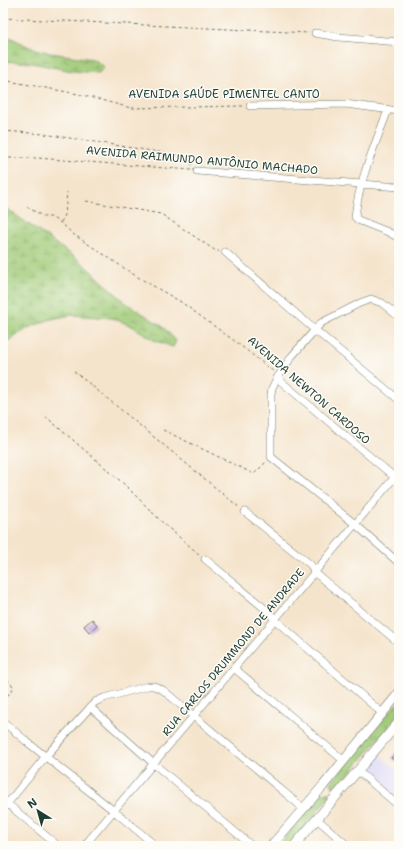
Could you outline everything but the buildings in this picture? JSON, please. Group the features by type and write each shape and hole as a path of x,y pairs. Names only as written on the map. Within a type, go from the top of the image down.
{"main road":[{"path":"271,846 323,786 399,693"},
{"path":"294,846 398,724"}],"street":[{"path":"316,33 338,37 399,42"},
{"name":"AVENIDA SAÚDE PIMENTEL CANTO","path":"250,106 345,104 399,111"},
{"path":"388,110 361,184 357,202 356,219 399,238"},
{"name":"AVENIDA RAIMUNDO ANTÔNIO MACHADO","path":"197,171 399,187"},
{"path":"225,252 399,400"},
{"path":"399,317 382,303 371,299 328,319 315,330 283,368 272,388 271,394 271,457 355,524 399,563"},
{"name":"AVENIDA NEWTON CARDOSO","path":"277,378 398,477"},
{"name":"RUA CARLOS DRUMMOND DE ANDRADE","path":"84,846 274,619 355,524 398,477"},
{"path":"245,512 311,565 314,572 399,643"},
{"path":"205,559 270,613 274,619 382,712"},
{"path":"234,668 343,760"},
{"path":"58,846 4,804 90,707 100,699 148,686 154,686 163,690 303,808"},
{"path":"90,707 154,764 252,846"},
{"path":"6,724 114,810 156,846"},
{"path":"358,771 399,806"},
{"path":"317,819 348,846"}],"path":[{"path":"3,18 316,33"},
{"name":"AVENIDA SAÚDE PIMENTEL CANTO","path":"3,80 78,94 131,108 250,106"},
{"path":"3,131 44,134 184,156 197,171"},
{"name":"AVENIDA RAIMUNDO ANTÔNIO MACHADO","path":"3,158 37,158 197,171"},
{"path":"27,206 44,217 51,217 61,223 65,215 67,192"},
{"path":"86,201 161,214 216,251 225,252"},
{"name":"AVENIDA NEWTON CARDOSO","path":"61,223 73,234 142,279 181,302 273,371 277,378"},
{"path":"74,371 245,512"},
{"path":"46,416 124,484 164,524 205,559"},
{"path":"163,430 254,474 271,457"},
{"path":"3,675 14,687 3,702"}],"shaded area":[{"path":"379,755 399,771 399,800 365,772"}],"green space":[{"path":"3,36 10,37 29,47 50,53 93,59 104,67 99,73 72,71 32,63 3,61"},
{"path":"3,206 80,261 126,303 162,326 176,341 173,347 154,340 132,326 112,318 71,315 51,319 30,327 3,344"},
{"path":"399,701 399,715 337,788 333,787 331,783"},
{"path":"326,792 330,794 329,797 288,846 278,846 321,794"}]}
